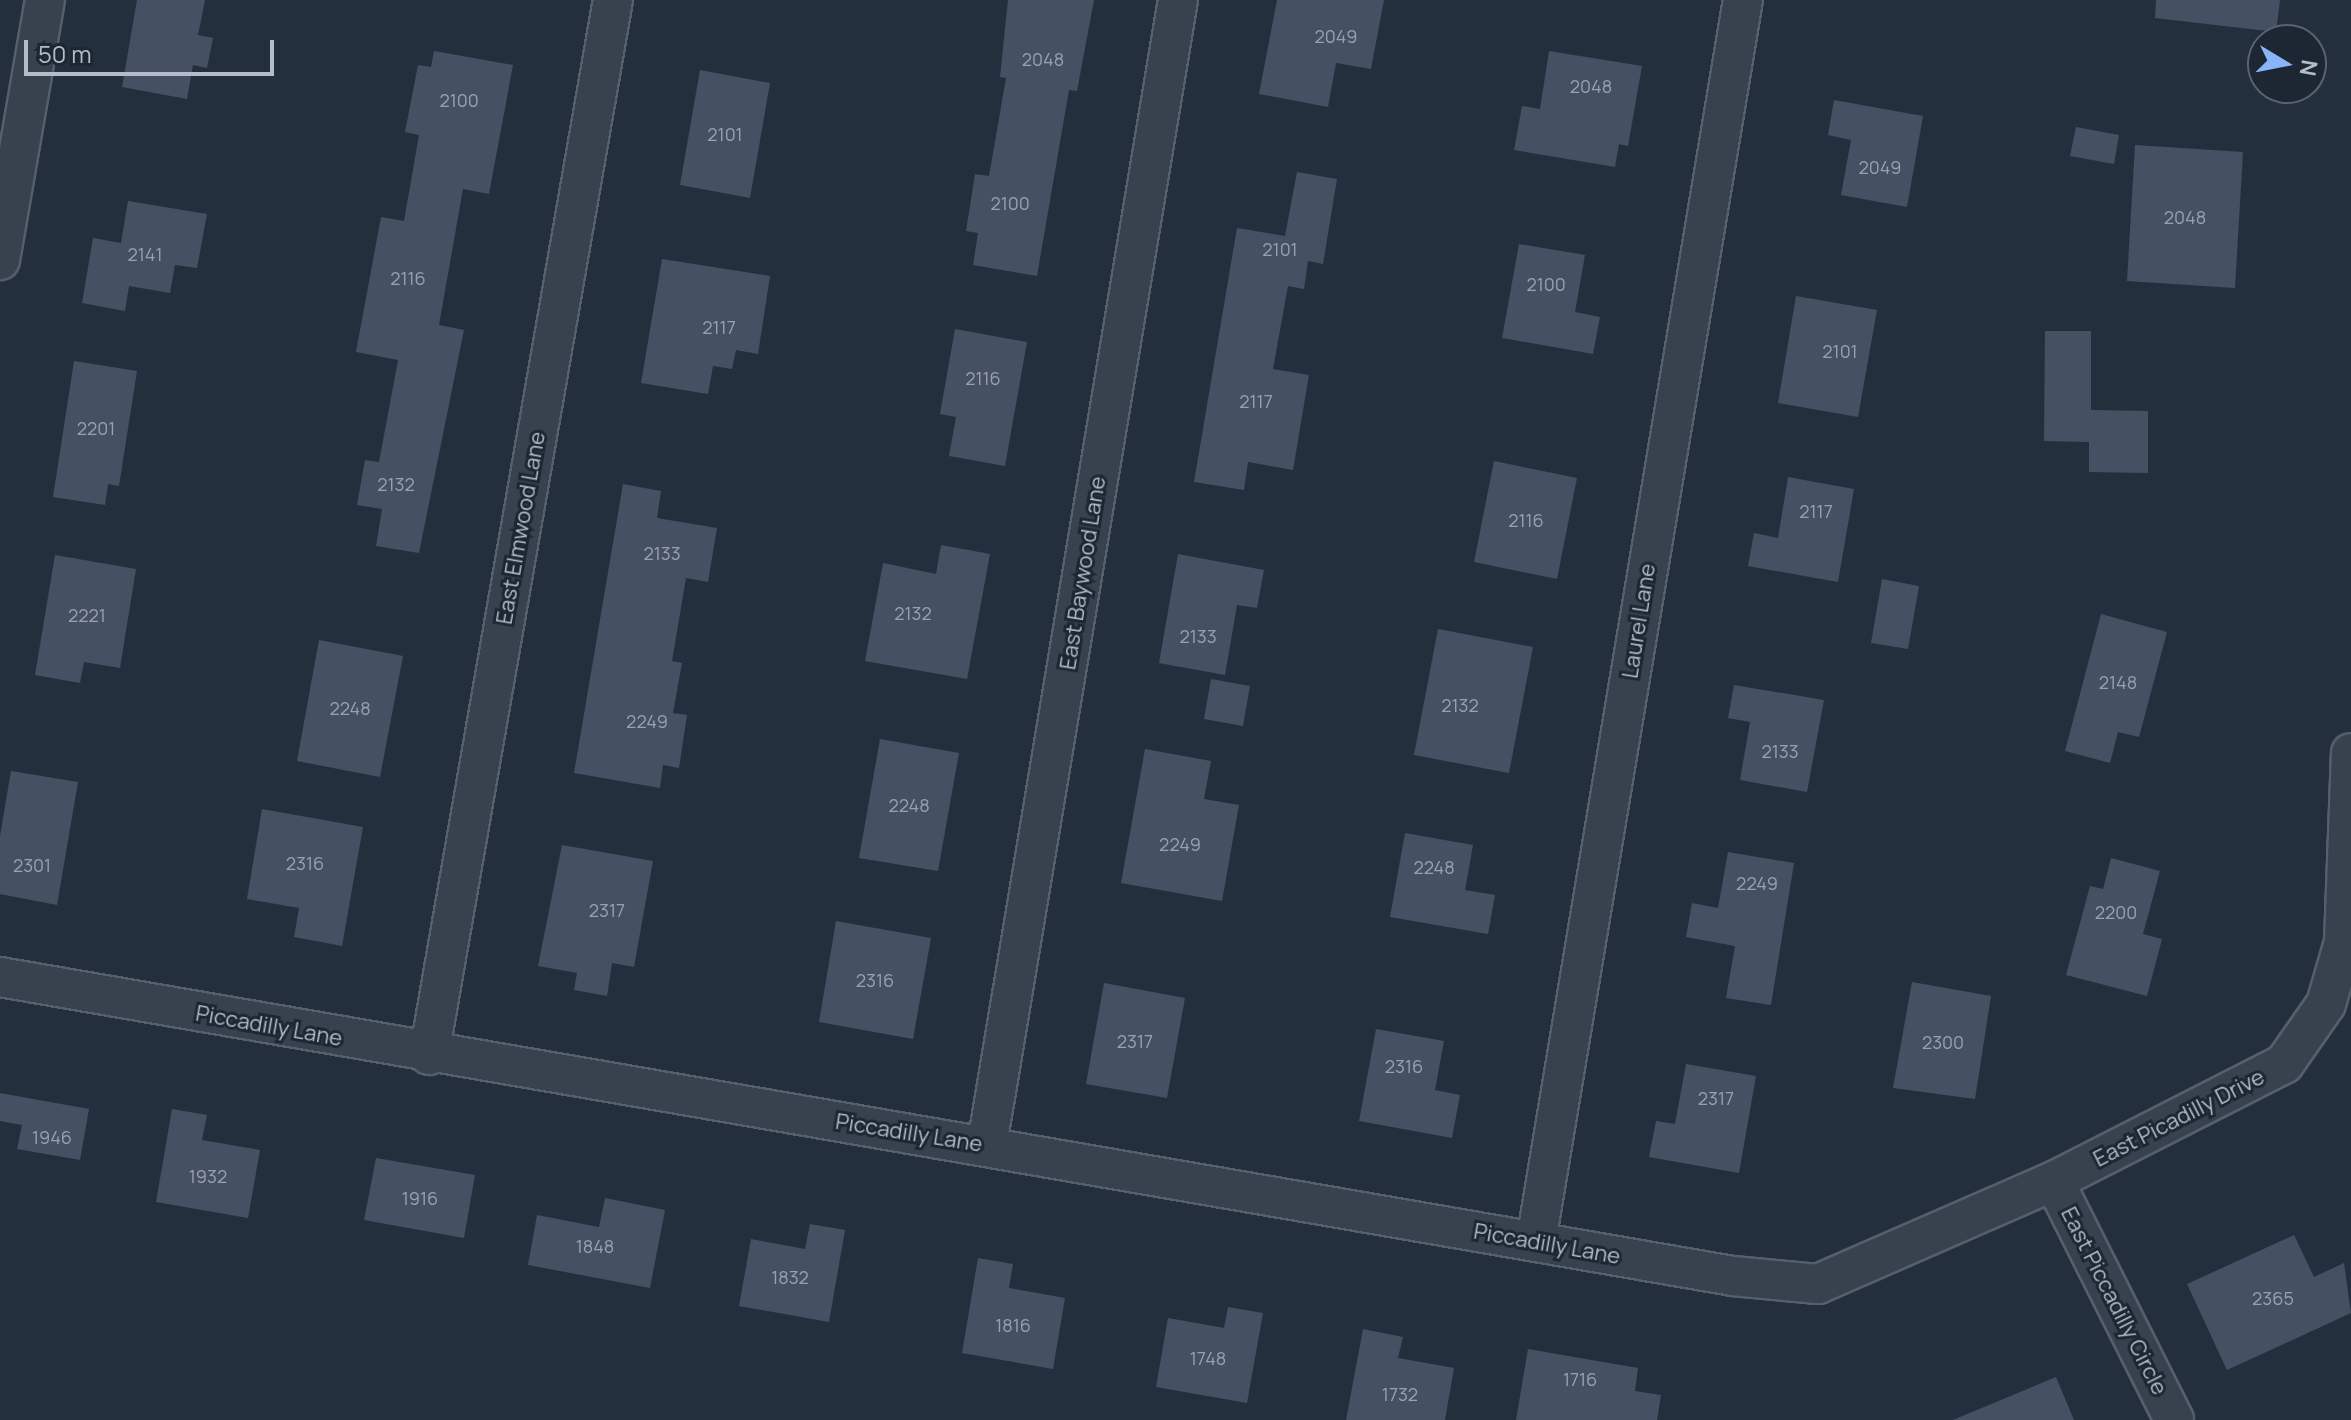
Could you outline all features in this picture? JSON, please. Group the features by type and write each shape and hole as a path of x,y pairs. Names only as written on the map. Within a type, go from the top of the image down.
{"street":[{"path":"0,260 45,0"},
{"name":"East Elmwood Lane","path":"429,1055 613,0"},
{"name":"East Baywood Lane","path":"987,1145 1178,0"},
{"name":"Laurel Lane","path":"1536,1242 1743,0"},
{"name":"East Picadilly Drive","path":"1818,1284 2054,1181 2284,1064 2326,1004 2344,942 2351,753"},
{"name":"Piccadilly Lane","path":"0,977 429,1055 987,1145 1733,1276 1818,1284"},
{"name":"East Piccadilly Circle","path":"2054,1181 2174,1420"}],"building":[{"path":"137,0 205,0 198,35 213,38 207,68 193,65 187,99 122,87"},
{"path":"1008,0 1094,0 1077,91 1069,90 1037,276 973,265 978,233 966,231 975,174 989,176 1006,78 1000,77"},
{"path":"1277,0 1384,0 1371,69 1336,63 1328,107 1259,94"},
{"path":"2156,0 2280,0 2277,24 2247,24 2247,29 2155,18"},
{"path":"434,51 513,65 489,194 463,189 439,325 464,330 419,553 376,546 382,509 357,505 365,460 379,462 398,360 356,352 381,217 404,221 419,135 405,132 418,65 431,67"},
{"path":"1549,51 1642,66 1628,146 1619,144 1615,167 1514,150 1522,106 1540,109"},
{"path":"700,70 770,83 750,198 680,185"},
{"path":"1834,100 1923,116 1907,207 1841,195 1851,140 1828,135"},
{"path":"2076,127 2119,135 2114,164 2070,156"},
{"path":"2135,145 2243,152 2235,288 2127,281"},
{"path":"1297,172 1337,179 1323,264 1308,261 1304,289 1288,286 1273,369 1309,375 1293,470 1248,462 1244,490 1194,482 1237,228 1285,236"},
{"path":"128,201 207,214 197,268 175,265 170,293 129,286 125,311 82,303 93,238 121,243"},
{"path":"1519,244 1585,255 1575,312 1600,317 1593,354 1502,338"},
{"path":"662,259 770,276 758,354 736,350 732,369 713,366 708,394 641,383"},
{"path":"1796,296 1877,310 1858,417 1778,403"},
{"path":"955,329 1027,342 1005,466 949,456 956,417 940,414"},
{"path":"2045,331 2091,331 2091,410 2148,411 2148,473 2089,472 2089,442 2044,441"},
{"path":"74,361 137,371 119,486 108,484 105,505 53,497"},
{"path":"1494,461 1577,478 1557,579 1474,562"},
{"path":"1788,477 1854,489 1838,582 1748,566 1754,533 1778,538"},
{"path":"623,484 661,491 657,518 717,528 708,582 686,578 672,661 682,663 673,713 687,715 679,768 663,765 660,788 574,773"},
{"path":"941,545 990,554 967,679 865,661 883,563 936,574"},
{"path":"1178,554 1264,570 1257,608 1237,605 1225,675 1159,663"},
{"path":"55,555 136,569 120,668 84,662 80,683 35,675"},
{"path":"1882,579 1919,586 1908,649 1871,643"},
{"path":"2101,614 2167,632 2139,737 2118,732 2110,763 2065,751"},
{"path":"1438,629 1533,647 1509,773 1414,755"},
{"path":"319,640 403,656 380,777 297,761"},
{"path":"1211,679 1250,686 1243,726 1204,719"},
{"path":"1734,685 1824,700 1807,792 1740,780 1750,722 1728,718"},
{"path":"880,739 959,753 938,871 859,858"},
{"path":"1145,749 1211,761 1204,799 1239,805 1222,901 1121,883"},
{"path":"11,771 78,782 57,905 0,894 0,836"},
{"path":"262,809 363,827 342,946 294,937 299,908 247,899"},
{"path":"1405,833 1473,845 1465,890 1495,895 1488,934 1390,917"},
{"path":"562,845 653,861 634,967 612,963 607,996 574,990 577,973 538,966"},
{"path":"1728,852 1794,863 1771,1005 1726,998 1735,946 1686,937 1692,903 1718,908"},
{"path":"2111,858 2160,871 2143,934 2162,939 2147,996 2066,975 2090,886 2103,889"},
{"path":"836,921 931,938 913,1039 819,1022"},
{"path":"1912,982 1991,996 1975,1099 1893,1088"},
{"path":"1104,983 1185,998 1167,1098 1086,1084"},
{"path":"1376,1029 1444,1041 1435,1090 1460,1095 1452,1138 1359,1121"},
{"path":"1686,1064 1756,1076 1739,1173 1649,1157 1656,1121 1675,1124"},
{"path":"0,1093 89,1109 80,1160 17,1149 22,1125 0,1121"},
{"path":"172,1109 207,1115 202,1140 260,1150 248,1218 156,1202"},
{"path":"376,1158 475,1175 464,1238 364,1220"},
{"path":"605,1198 665,1210 650,1288 528,1265 537,1215 599,1227"},
{"path":"810,1224 845,1230 829,1322 739,1306 751,1239 805,1249"},
{"path":"2294,1235 2314,1277 2344,1263 2351,1313 2227,1370 2187,1284"},
{"path":"978,1258 1013,1264 1009,1288 1065,1298 1053,1369 962,1353"},
{"path":"1228,1307 1263,1313 1247,1403 1156,1387 1168,1318 1224,1328"},
{"path":"1363,1329 1403,1337 1398,1358 1454,1368 1445,1420 1346,1420"},
{"path":"1528,1349 1638,1368 1635,1391 1661,1395 1657,1420 1516,1420"},
{"path":"2056,1377 2074,1420 1953,1420"}]}
